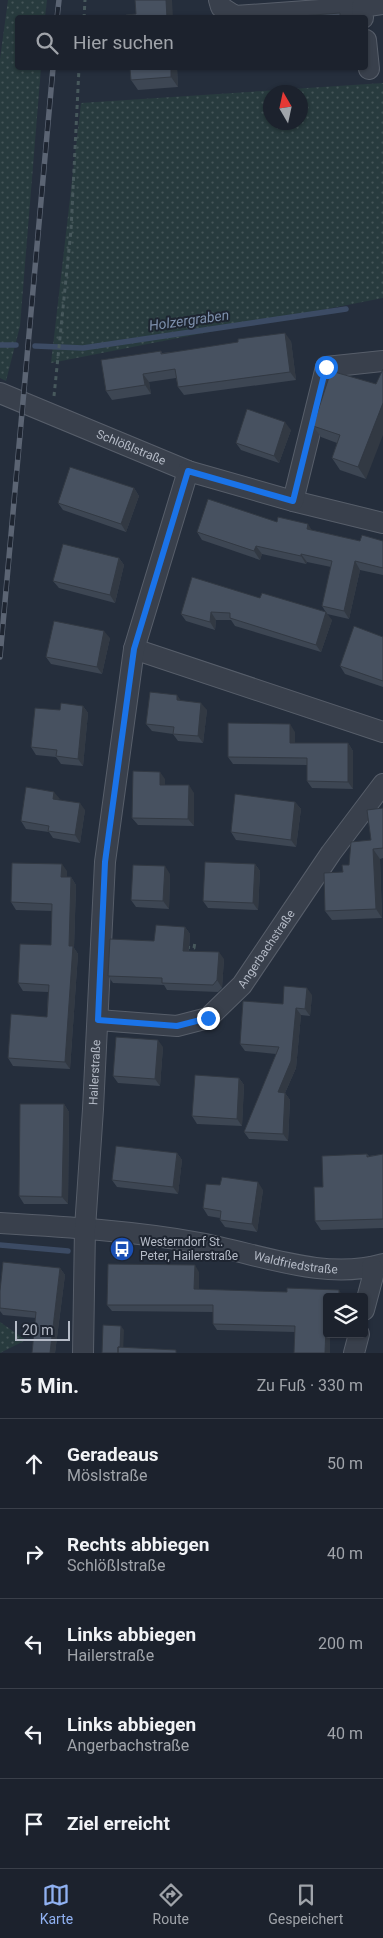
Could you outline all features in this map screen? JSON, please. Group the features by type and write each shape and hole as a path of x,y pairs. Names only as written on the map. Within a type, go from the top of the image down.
{"street":[{"path":"219,0 221,7 233,15"},
{"path":"267,15 362,12 383,4"},
{"path":"368,59 369,69"},
{"path":"293,501 326,367 383,361"},
{"name":"Schlößlstraße","path":"0,393 188,471 293,501 383,523"},
{"name":"Hailerstraße","path":"83,1353 85,1228 98,1020 105,862 134,649 188,471"},
{"path":"134,649 383,732"},
{"name":"Angerbachstraße","path":"98,1020 177,1026 208,1018 242,985 331,853 383,784"},
{"name":"Waldfriedstraße","path":"0,1223 85,1228 200,1243 283,1262 330,1270 350,1270 377,1266"},
{"path":"368,1295 377,1266"},
{"path":"354,1353 357,1338"}],"path":[{"path":"84,15 85,0"},
{"path":"53,414 72,230 79,70"},
{"path":"184,947 194,948 195,942"}],"shaded area":[{"path":"8,0 47,0 45,15 15,15 15,70 41,70 20,326 6,381 0,378 0,59"},
{"path":"383,83 383,298 51,363 81,103 263,91 263,130 308,130 308,88"},
{"path":"0,1322 26,1340 0,1353"}],"building":[{"path":"135,0 166,0 167,15 126,15 136,14"},
{"path":"340,13 340,15 314,15"},
{"path":"130,70 171,70 171,77 131,80"},
{"path":"285,333 290,372 178,387 175,369 143,374 145,385 106,391 101,360 161,351 161,354 238,342 238,339"},
{"path":"383,369 383,403 358,467 332,458 340,435 313,426 331,371 376,384"},
{"path":"247,409 285,422 274,456 236,443"},
{"path":"70,467 134,488 121,524 58,503"},
{"path":"208,499 277,522 278,517 308,524 307,529 360,541 362,535 383,541 383,568 355,561 344,611 322,606 332,561 256,546 254,551 197,532"},
{"path":"63,544 119,558 110,595 53,581"},
{"path":"192,577 260,598 262,593 326,612 316,645 230,618 230,613 211,612 210,622 181,614"},
{"path":"54,621 104,631 97,667 46,657"},
{"path":"354,626 383,637 383,681 340,666"},
{"path":"150,692 177,695 177,700 201,703 198,736 173,734 174,727 146,724"},
{"path":"61,703 83,706 78,759 56,756 57,750 31,747 35,708 60,710"},
{"path":"228,723 290,724 290,743 348,743 348,782 307,781 307,758 228,757"},
{"path":"133,771 160,772 160,785 189,785 188,819 132,818"},
{"path":"26,787 54,792 53,799 80,803 75,835 48,831 49,826 21,821"},
{"path":"235,794 295,802 291,840 231,832"},
{"path":"383,808 383,848 373,849 376,909 325,911 324,873 343,872 342,865 349,865 351,842 371,840 367,810"},
{"path":"205,862 255,864 253,903 203,901"},
{"path":"12,863 62,864 61,877 71,877 69,946 73,946 65,1062 8,1058 11,1014 47,1017 49,985 18,983 20,944 51,945 52,904 11,902"},
{"path":"133,865 165,866 163,901 131,900"},
{"path":"156,925 185,927 183,951 219,952 217,980 213,985 162,983 162,978 108,976 110,939 154,941"},
{"path":"284,986 307,988 305,1009 296,1008 291,1061 278,1092 285,1093 283,1134 244,1132 279,1047 240,1044 243,1001 283,1004"},
{"path":"116,1037 158,1040 155,1079 113,1076"},
{"path":"195,1075 239,1078 237,1119 192,1116"},
{"path":"20,1104 64,1104 62,1197 19,1196"},
{"path":"116,1146 177,1153 173,1187 112,1180"},
{"path":"367,1154 367,1157 383,1154 383,1219 315,1221 314,1187 323,1187 322,1156"},
{"path":"222,1177 258,1182 252,1224 220,1220 221,1211 203,1208 206,1184 220,1185"},
{"path":"3,1262 60,1268 50,1353 32,1353 36,1312 0,1308"},
{"path":"108,1264 195,1265 194,1289 287,1292 287,1288 339,1290 339,1293 323,1293 325,1353 294,1353 295,1326 213,1324 213,1305 107,1305"},
{"path":"103,1325 121,1326 118,1353 102,1353"},
{"path":"118,1347 176,1350 176,1353 118,1353"}],"waterway":[{"name":"Holzergraben","path":"35,346 83,348 346,309"},
{"name":"Holzergraben","path":"0,345 16,345"},
{"path":"0,1245 68,1251"}],"railway":[{"path":"57,15 59,0"},
{"path":"0,657 53,70"}],"place":[{"name":"Westerndorf St. Peter, Hailerstraße","path":"122,1249"}],"route":[{"path":"208,1018 177,1026 98,1020 105,862 134,649 188,471 293,501 326,367"}]}
